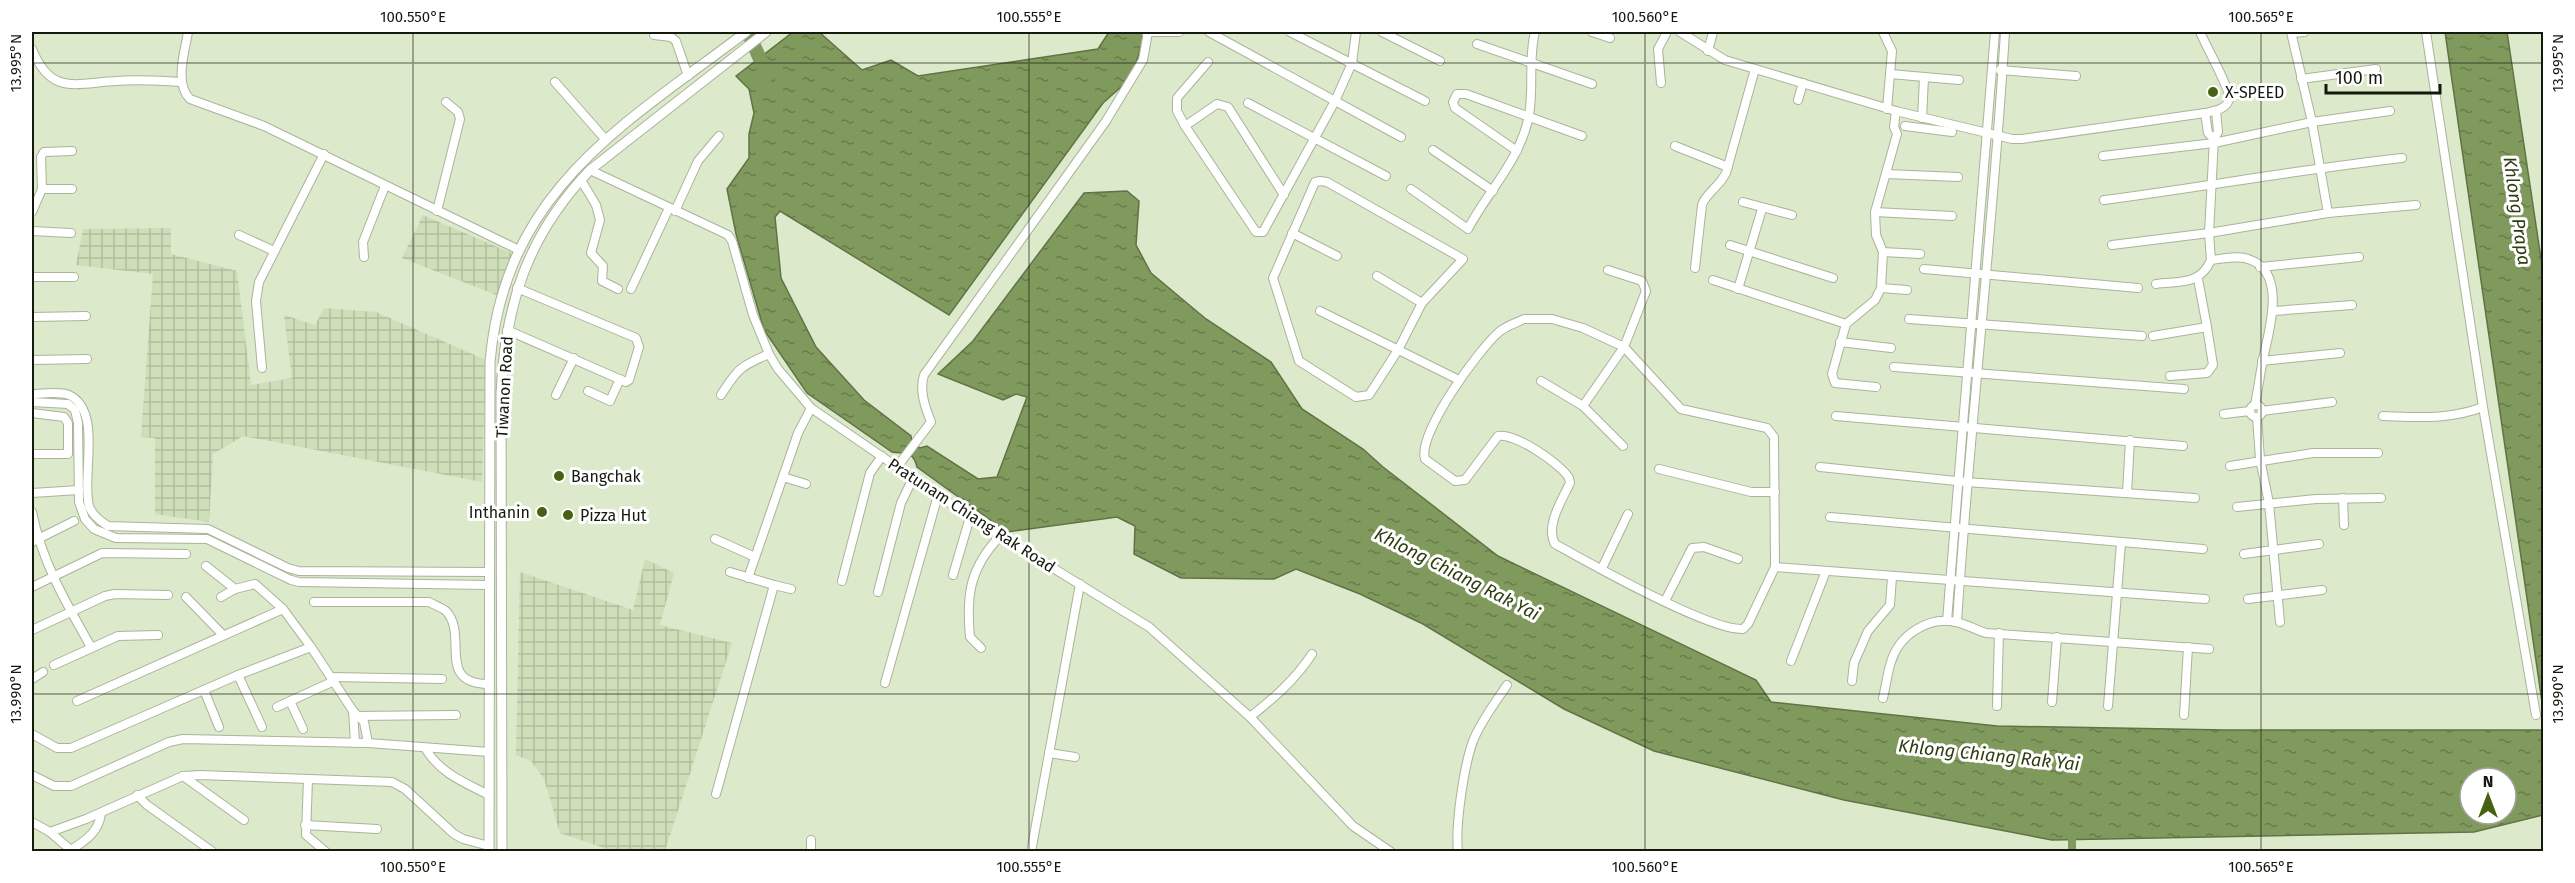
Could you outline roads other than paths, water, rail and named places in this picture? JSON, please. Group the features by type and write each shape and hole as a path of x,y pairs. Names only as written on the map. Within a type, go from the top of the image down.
{"main road":[{"name":"Tiwanon Road","path":"489,849 489,386 492,337 504,286 519,250 555,190 605,139 746,32"},
{"name":"Tiwanon Road","path":"502,852 501,394 507,330 517,288 546,227 590,170 766,32"}],"street":[{"path":"188,32 182,82 185,93 190,99 264,126 519,250"},
{"path":"897,467 931,422 921,383 924,375 1106,121 1143,60 1147,32 1179,32"},
{"path":"1209,32 1401,137"},
{"path":"1290,32 1425,101"},
{"path":"1208,62 1177,98 1177,111 1256,232 1263,232 1335,101 1352,63 1356,32"},
{"path":"1382,32 1440,61"},
{"path":"1412,189 1468,229 1517,151 1529,115 1531,61 1535,32"},
{"path":"1592,32 1610,38"},
{"path":"1661,83 1658,49 1667,32"},
{"path":"1680,32 1725,60 1909,115 1997,136 2022,139 2216,111 2229,100 2230,92 2206,49 2200,32"},
{"path":"1708,51 1713,32"},
{"path":"1876,387 1835,383 1832,380 1846,324 1875,300 1881,288 1883,252 1875,235 1875,212 1897,134 1891,110 1892,51 1883,32"},
{"path":"1947,621 1956,481 1995,32"},
{"path":"1957,622 1966,482 1978,375 2005,32"},
{"path":"2304,32 2292,32 2312,122 2328,213"},
{"path":"2426,32 2482,407 2536,715"},
{"path":"654,35 671,37 676,41 690,74"},
{"path":"1477,44 1592,84"},
{"path":"32,49 39,68 49,77 75,85 118,80 182,82"},
{"path":"1695,268 1702,205 1704,199 1720,184 1728,166 1755,69"},
{"path":"1992,69 2076,76"},
{"path":"2301,79 2376,69"},
{"path":"1890,74 1959,80"},
{"path":"1922,118 1924,78"},
{"path":"555,82 605,139"},
{"path":"1798,100 1803,84"},
{"path":"1517,151 1455,108 1453,102 1457,94 1461,93 1529,115 1581,136"},
{"path":"437,211 460,119 458,111 446,102"},
{"path":"1248,103 1386,176"},
{"path":"1185,126 1217,104 1228,107 1284,195"},
{"path":"2156,284 2198,279 2206,272 2211,260 2209,233 2214,141 2218,132 2216,111"},
{"path":"2103,156 2214,141 2312,122 2390,111"},
{"path":"2205,113 2208,133 2214,141"},
{"path":"1897,134 1904,131 1909,115"},
{"path":"1905,126 1952,132"},
{"path":"631,289 692,171 719,136"},
{"path":"1675,146 1728,166"},
{"path":"1433,150 1493,191"},
{"path":"32,212 42,189 41,157 44,152 72,151"},
{"path":"262,368 256,302 259,282 324,154"},
{"path":"2104,200 2212,186 2320,167 2402,158"},
{"name":"Pratunam Chiang Rak Road","path":"590,170 719,230 732,241 753,315 769,354 778,369 811,408 970,517 1149,627 1250,717 1353,826 1391,852"},
{"path":"1886,174 1958,177"},
{"path":"581,180 596,204 600,220 591,253 603,266 602,281 618,289"},
{"path":"1315,182 1327,182 1463,259 1422,303 1398,350 1369,395 1363,398 1356,397 1299,362 1272,275 1315,182"},
{"path":"364,257 365,236 385,186"},
{"path":"42,189 72,189"},
{"path":"1743,202 1762,209 1792,215"},
{"path":"2112,245 2209,233 2328,213 2416,205"},
{"path":"1738,289 1762,209"},
{"path":"1875,212 1952,216"},
{"path":"32,231 71,233"},
{"path":"1292,233 1337,256"},
{"path":"239,235 274,251"},
{"path":"1730,245 1833,278"},
{"path":"1883,252 1920,254"},
{"path":"2211,260 2245,257 2260,267 2271,287 2274,311 2252,408"},
{"path":"2260,267 2359,257"},
{"path":"1924,269 2138,288"},
{"path":"1584,406 1624,347 1646,291 1646,286 1642,281 1608,270"},
{"path":"1377,276 1422,303"},
{"path":"32,277 74,277"},
{"path":"2170,376 2207,373 2213,365 2198,279"},
{"path":"1713,280 1846,324"},
{"path":"507,330 626,382 629,380 639,347 636,338 517,288"},
{"path":"1881,288 1907,290"},
{"path":"2274,311 2352,305"},
{"path":"1320,311 1459,380"},
{"path":"32,317 86,316"},
{"path":"1524,319 1552,319 1583,328 1624,347 1681,409 1767,428 1772,432 1775,567 1748,624 1743,629 1734,630 1704,618 1555,544 1551,537 1551,529 1570,483 1569,478 1535,449 1508,436 1498,436 1465,480 1460,481 1455,481 1425,459 1424,446 1459,380 1480,352 1501,330 1524,319"},
{"path":"1909,319 2142,336"},
{"path":"2153,336 2207,327"},
{"path":"1840,342 1891,348"},
{"path":"2262,361 2340,353"},
{"path":"721,394 736,371 743,365 769,354"},
{"path":"556,395 574,358"},
{"path":"32,360 87,360"},
{"path":"1894,367 1966,375 2184,389"},
{"path":"588,391 610,401 620,379"},
{"path":"1541,381 1584,406 1623,446"},
{"path":"32,394 65,394 82,405 87,420 89,506 100,521 108,526 208,529 288,568 299,571 488,572"},
{"path":"32,402 68,404 75,410 78,423 79,502 85,519 101,534 116,538 207,539 291,580 488,585"},
{"path":"2260,414 2332,402"},
{"path":"2224,414 2259,406 2260,459 2269,503 2280,622"},
{"path":"2383,416 2439,418 2482,407"},
{"path":"748,578 798,433 811,408"},
{"path":"32,413 64,417 68,423 68,454 32,454"},
{"path":"1836,416 2183,446"},
{"path":"2127,493 2130,440"},
{"path":"2230,466 2260,459 2313,453 2378,453"},
{"path":"842,581 870,473 882,456"},
{"path":"1820,467 1966,482 2195,498"},
{"path":"1659,469 1750,492 1775,492"},
{"path":"783,477 806,484"},
{"path":"878,592 901,503 913,478"},
{"path":"32,492 79,490"},
{"path":"885,683 938,495"},
{"path":"2343,498 2344,525"},
{"path":"2237,507 2343,498 2381,498"},
{"path":"32,512 34,540 52,578 91,647"},
{"path":"1602,568 1628,514"},
{"path":"953,575 970,517"},
{"path":"1830,517 2203,549"},
{"path":"34,540 74,521"},
{"path":"981,648 970,637 969,591 973,576 983,557 1000,536"},
{"path":"715,539 755,557"},
{"path":"2108,706 2121,543"},
{"path":"2244,554 2319,544"},
{"path":"1665,600 1692,548 1704,547 1738,559"},
{"path":"32,587 102,553 186,554"},
{"path":"206,566 235,589"},
{"path":"1775,567 2205,599"},
{"path":"1791,661 1822,571"},
{"path":"730,573 791,589"},
{"path":"1852,681 1854,663 1868,631 1890,604 1892,577"},
{"path":"222,597 235,589 255,584 283,609 355,714 364,722 368,743"},
{"path":"1031,852 1080,584"},
{"path":"716,794 774,585"},
{"path":"2248,600 2322,590"},
{"path":"32,630 115,594 168,595"},
{"path":"186,597 223,635"},
{"path":"314,602 429,602 440,607 447,612 453,624 460,674 472,682 489,684"},
{"path":"77,701 283,609"},
{"path":"1883,698 1891,660 1911,632 1926,623 1947,621 1957,622 1978,631 2209,649"},
{"path":"1997,706 1998,633"},
{"path":"54,665 91,647 127,634 158,635"},
{"path":"2052,702 2057,637"},
{"path":"32,734 57,747 71,748 238,675 311,647"},
{"path":"2184,715 2188,647"},
{"path":"1250,717 1284,690 1312,654"},
{"path":"32,679 43,672"},
{"path":"238,675 262,727"},
{"path":"278,707 333,679 442,679"},
{"path":"1458,852 1458,820 1472,744 1480,726 1507,685"},
{"path":"204,690 219,727"},
{"path":"290,701 303,729"},
{"path":"355,714 456,715"},
{"path":"355,714 355,743"},
{"path":"32,775 54,786 71,786 169,742 183,739 368,743 489,752"},
{"path":"425,747 433,762 447,774 489,795"},
{"path":"1049,753 1076,757"},
{"path":"183,776 244,820"},
{"path":"50,832 101,813 183,776 308,779 399,784 454,834 489,849"},
{"path":"308,779 305,825 308,839 326,852"},
{"path":"137,795 147,805 213,852"},
{"path":"32,822 50,832 72,851 99,827 101,813"},
{"path":"305,825 378,829"},
{"path":"811,840 811,852"}],"water":[{"path":"793,32 819,32 862,70 891,60 918,76 1098,49 1109,32 1138,32 1145,35 1131,78 1103,103 949,315 780,211 775,217 781,278 816,347 864,400 911,436 912,444 920,448 927,446 978,479 997,477 1027,397 1016,394 1003,400 938,374 973,341 1084,193 1127,191 1139,201 1136,245 1151,273 1206,319 1271,362 1302,409 1363,449 1498,556 1756,680 1771,702 1997,726 2226,730 2543,730 2543,815 2518,821 2518,766 2458,766 2458,826 2498,826 2474,832 2052,840 1844,800 1654,751 1564,709 1423,624 1360,594 1296,569 1274,579 1181,578 1134,554 1135,526 1117,517 1007,532 917,467 911,455 892,452 807,393 764,330 736,234 727,189 749,158 749,134 754,113 749,89 736,76"},
{"name":"Khlong Prapa","path":"2445,32 2507,32 2543,272 2543,709"}],"waterway":[{"name":"Khlong Chiang Rak Yai","path":"748,32 767,75"},
{"path":"2072,830 2072,852"}],"place":[{"name":"X-SPEED","path":"2213,92"},
{"name":"Bangchak","path":"559,476"},
{"name":"Inthanin","path":"542,512"},
{"name":"Pizza Hut","path":"568,515"}]}
